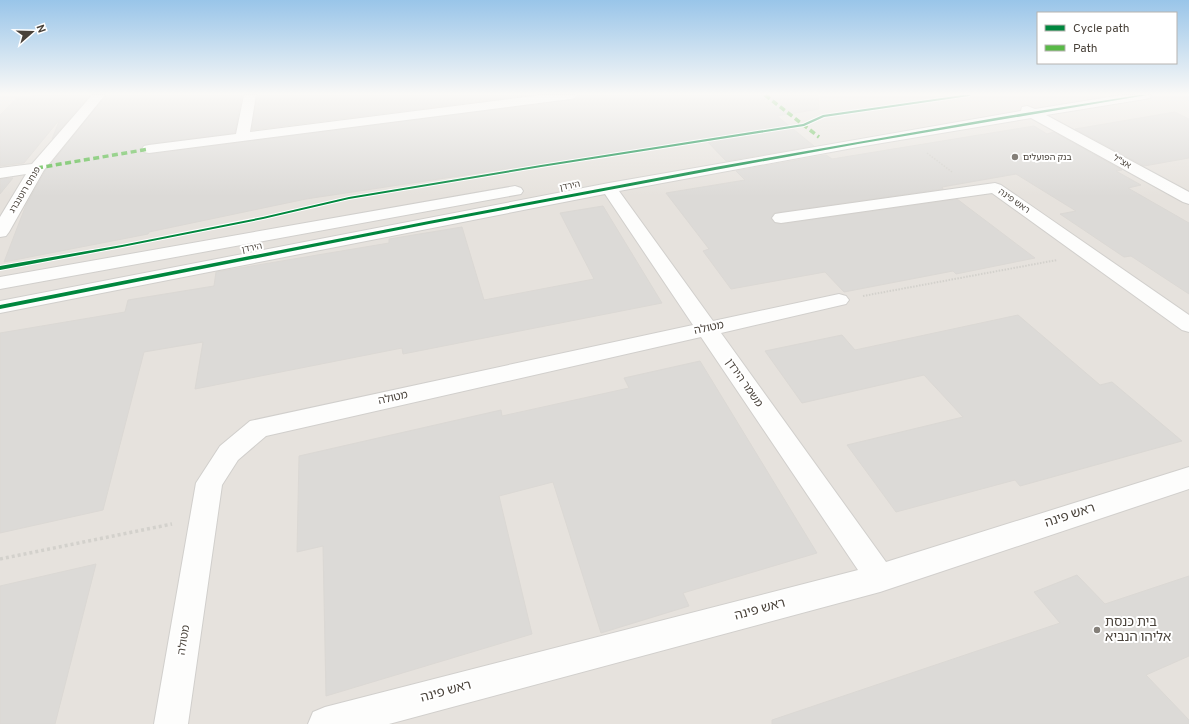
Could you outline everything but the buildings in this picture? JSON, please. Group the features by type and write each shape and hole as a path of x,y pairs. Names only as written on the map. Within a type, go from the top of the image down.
{"street":[{"name":"פנחס רוטנברג","path":"0,232 37,168 70,129"},
{"path":"242,138 244,129"},
{"path":"149,149 312,129"},
{"name":"הירדן","path":"0,283 866,129"},
{"name":"הירדן","path":"0,307 916,129"},
{"name":"אצ\"ל","path":"1072,129 1189,199"},
{"path":"0,173 37,168"},
{"name":"משמר הירדן","path":"609,188 880,578"},
{"name":"ראש פינה","path":"781,218 995,188 1189,325"},
{"path":"1173,190 1189,188"},
{"name":"מטולה","path":"170,724 209,483 229,453 260,428 839,300"},
{"name":"ראש פינה","path":"325,724 880,578 1189,478"}],"path":[{"path":"839,300 1089,254"},
{"path":"0,559 203,517"}],"shaded area":[{"path":"0,129 1189,129 1189,724 0,724"}],"marked path":[{"path":"808,129 819,137"},
{"path":"37,168 149,149"}],"cycle path":[{"path":"0,268 263,218 349,198 780,129"},
{"path":"0,307 572,195 939,129"}],"place":[{"name":"בנק הפועלים","path":"1015,157"},
{"name":"בית כנסת אליהו הנביא","path":"1097,630"}]}
